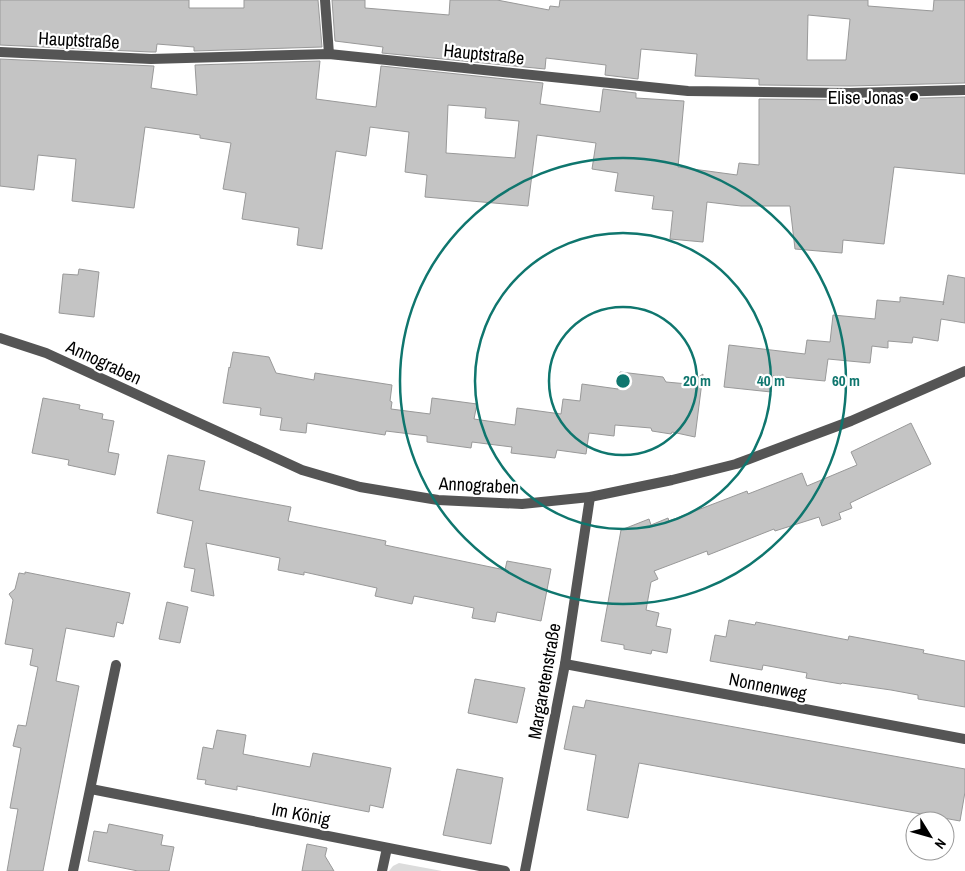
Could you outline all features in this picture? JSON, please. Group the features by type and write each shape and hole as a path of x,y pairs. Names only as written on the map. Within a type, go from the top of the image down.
{"street":[{"path":"325,0 329,54"},
{"name":"Hauptstraße","path":"0,52 151,59 329,54 688,91 850,93 965,90"},
{"name":"Annograben","path":"0,338 46,353 302,470 360,487 438,500 522,504 590,497 736,464 851,422 965,371"},
{"name":"Margaretenstraße","path":"525,871 565,664 590,497"},
{"path":"73,871 116,664"},
{"name":"Nonnenweg","path":"565,664 965,738"},
{"name":"Im König","path":"91,789 505,871"},
{"path":"382,871 387,848"}],"shaded area":[{"path":"399,863 442,871 389,871"}],"building":[{"path":"0,0 189,0 189,8 244,8 244,0 318,0 322,47 194,51 194,47 157,44 156,52 151,52 0,45"},
{"path":"332,0 365,0 365,8 449,15 450,0 497,0 549,10 550,6 559,7 560,0 868,0 868,6 933,11 934,0 965,0 965,83 850,86 759,85 759,79 695,76 697,54 641,49 638,79 605,75 606,65 546,58 545,69 382,53 383,47 335,41","holes":["808,15 850,19 846,60 807,60"]},
{"path":"0,59 154,66 151,88 197,95 195,65 320,61 316,99 376,107 381,66 543,83 540,104 600,112 603,89 636,93 636,98 684,101 678,167 737,175 739,163 759,165 759,99 850,100 965,97 965,174 894,167 884,244 843,240 842,253 795,249 790,206 741,206 707,202 703,242 670,239 673,211 652,209 654,196 615,191 618,173 592,169 596,143 537,135 528,206 425,197 427,175 405,172 409,132 370,127 366,156 336,151 322,249 297,245 299,228 242,219 246,193 223,189 231,143 200,138 200,135 145,127 134,208 72,201 76,159 38,155 34,190 0,186","holes":["448,105 486,108 485,118 519,121 515,158 446,153"]},
{"path":"79,269 99,272 94,317 59,313 63,274 78,275"},
{"path":"948,275 965,278 965,323 941,319 938,341 913,337 912,343 888,341 888,348 872,346 870,363 828,359 825,381 773,376 771,392 724,387 729,345 805,354 807,340 830,342 833,315 875,319 877,300 900,302 900,297 944,302"},
{"path":"233,352 269,357 276,373 314,380 315,373 392,385 391,409 430,414 432,398 477,404 474,419 515,425 517,408 561,414 563,399 580,401 582,384 618,389 620,372 663,377 666,382 688,384 703,374 695,437 672,432 671,434 652,431 651,428 615,425 614,436 589,433 586,454 557,450 555,458 511,453 512,447 472,442 471,448 427,442 427,436 386,431 385,435 307,423 306,433 280,430 282,418 260,415 261,408 223,403"},
{"path":"43,398 80,405 79,409 103,414 102,419 114,421 108,452 119,454 115,475 68,465 69,460 32,453"},
{"path":"911,423 931,464 850,503 852,508 839,513 841,519 822,526 819,517 775,531 774,529 708,555 707,551 654,571 658,579 651,582 646,610 659,613 656,626 671,629 667,653 652,650 651,654 624,649 624,645 601,641 621,530 649,519 651,525 668,518 669,521 747,491 748,494 802,473 807,486 857,465 851,452"},
{"path":"168,455 205,461 199,490 291,507 288,521 386,541 385,545 505,570 507,561 551,569 541,621 497,612 495,622 472,618 474,608 414,596 412,604 375,596 377,588 304,572 304,575 278,570 280,558 206,543 214,596 191,591 195,569 184,567 193,521 157,513"},
{"path":"25,572 130,593 123,624 117,622 114,637 66,628 56,681 79,686 43,871 7,871 18,809 10,808 21,748 13,746 18,725 26,726 38,667 30,665 33,649 5,644 13,600 9,594 15,589 19,573 25,574"},
{"path":"167,602 188,607 180,643 159,639"},
{"path":"729,620 755,625 756,622 848,640 849,636 924,650 923,653 965,661 965,707 918,699 918,695 891,690 806,678 807,673 763,665 762,670 710,661 715,635 726,637"},
{"path":"475,679 525,688 517,723 468,713"},
{"path":"586,700 965,769 965,792 960,821 955,820 955,811 905,811 639,763 628,818 587,810 596,755 564,749 573,706 584,708"},
{"path":"217,730 246,735 243,754 310,767 313,753 391,768 383,808 370,805 369,812 237,786 237,790 205,784 206,780 197,779 203,747 213,749"},
{"path":"457,769 503,778 491,844 443,835"},
{"path":"109,824 163,835 161,845 174,847 169,871 138,871 88,861 94,831 107,833"},
{"path":"307,844 327,848 325,856 334,871 302,871"}],"place":[{"name":"Elise Jonas","path":"914,97"}]}
